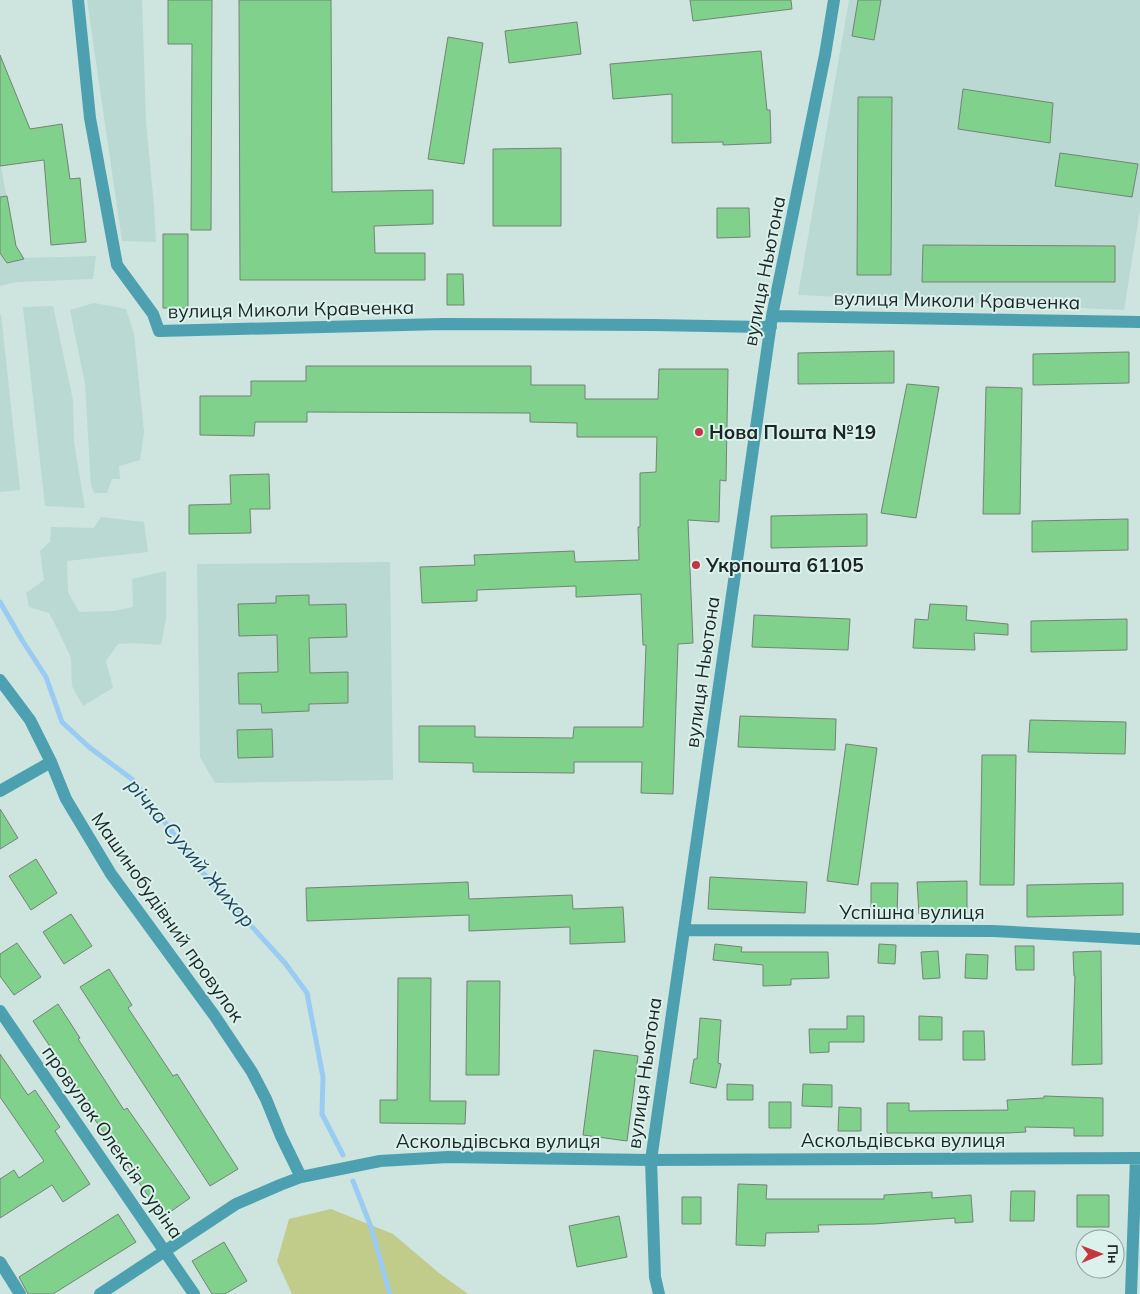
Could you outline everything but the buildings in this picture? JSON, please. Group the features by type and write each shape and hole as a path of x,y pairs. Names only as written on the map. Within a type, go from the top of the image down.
{"street":[{"name":"вулиця Миколи Кравченка","path":"78,0 90,118 118,264 152,314 159,331 443,324 653,325 772,322 1140,322"},
{"name":"вулиця Ньютона","path":"659,1294 655,1277 651,1160 772,322 825,55 834,0"},
{"name":"Машинобудівний провулок","path":"0,680 30,720 51,762 66,799 111,874 214,1016 252,1072 301,1177"},
{"path":"0,791 51,762"},
{"name":"Успішна вулиця","path":"684,930 993,931 1140,939"},
{"name":"провулок Олексія Суріна","path":"0,1011 194,1294"},
{"name":"Аскольдівська вулиця","path":"100,1294 236,1204 301,1177 380,1161 448,1157 651,1160 1138,1158"},
{"path":"1131,1294 1138,1158"},
{"path":"0,1262 20,1294"}],"shaded area":[{"path":"87,0 142,0 146,122 156,242 122,241"},
{"path":"849,0 1140,0 1140,210 1124,310 798,295"},
{"path":"0,162 16,246 24,258 96,256 93,279 17,282 0,286"},
{"path":"94,303 126,309 134,334 144,432 140,460 119,466 120,479 112,479 107,493 94,493 91,485 85,384 70,310"},
{"path":"53,306 73,400 74,442 85,508 45,506 23,307"},
{"path":"0,315 20,490 0,492"},
{"path":"101,517 144,522 148,552 67,561 68,592 79,612 114,611 133,607 132,579 166,571 166,618 161,645 118,644 106,661 113,688 83,706 72,686 71,658 59,632 49,613 29,607 26,593 44,580 40,551 50,542 51,527 94,528"},
{"path":"390,562 393,780 215,783 200,757 197,564"}],"green space":[{"path":"331,1209 393,1234 439,1273 468,1294 292,1294 277,1261 289,1219"}],"waterway":[{"name":"річка Сухий Жихор","path":"0,602 46,677 62,722 89,747 133,780 204,874 285,963 307,993 323,1077 322,1114 343,1155"},
{"name":"річка Сухий Жихор","path":"353,1181 371,1227 390,1294"}],"place":[{"name":"Нова Пошта №19","path":"699,432"},
{"name":"Укрпошта 61105","path":"696,565"}]}
